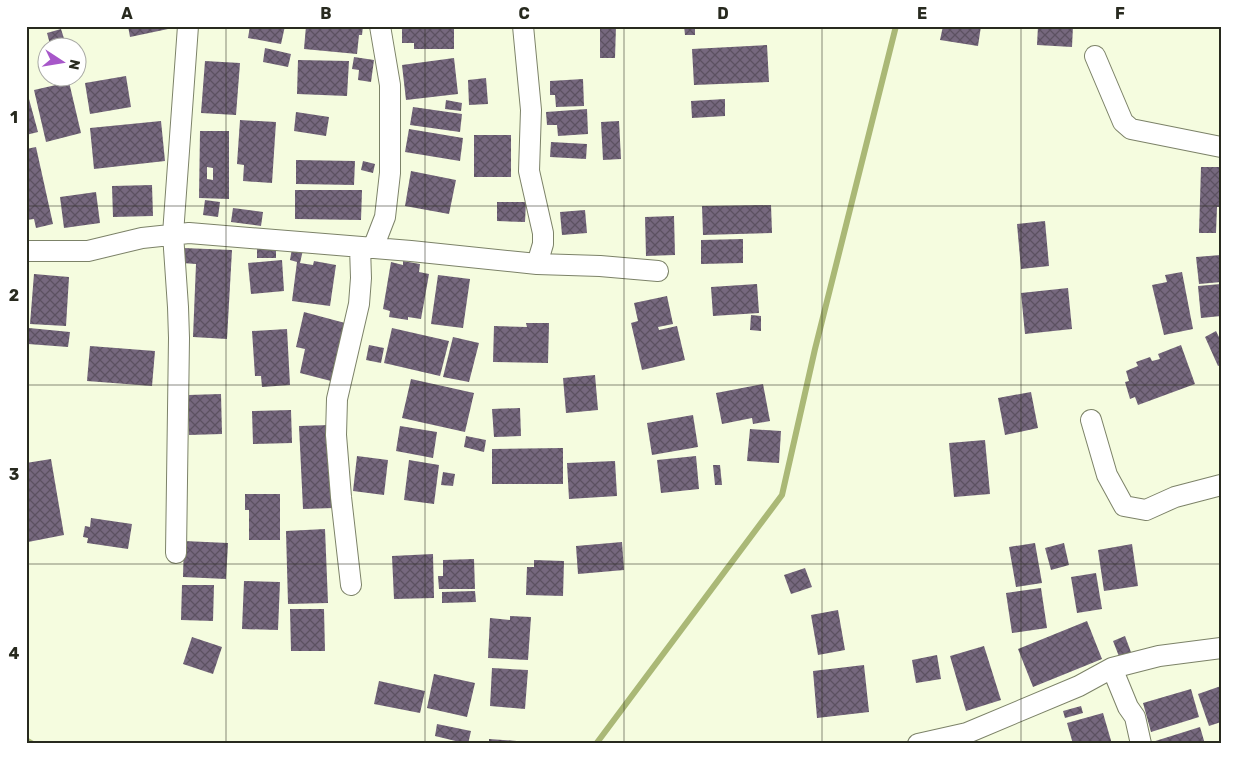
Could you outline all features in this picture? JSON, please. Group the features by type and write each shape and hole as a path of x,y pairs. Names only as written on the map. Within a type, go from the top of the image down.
{"street":[{"path":"176,553 179,338 173,234 188,26"},
{"path":"351,585 336,434 337,408 343,370 359,304 366,247 385,216 390,173 390,85 380,26"},
{"path":"523,26 530,110 529,171 543,233 543,244 537,264"},
{"path":"1095,56 1123,122 1131,129 1221,147"},
{"path":"26,251 88,250 173,234 189,233 366,247 537,264 600,266 658,271"},
{"path":"1091,420 1107,475 1124,506 1146,510 1175,497 1221,485"},
{"path":"918,744 967,732 1079,686 1112,668 1159,656 1221,648"},
{"path":"1112,668 1128,707 1135,717 1141,744"}],"building":[{"path":"128,26 167,26 168,29 130,37"},
{"path":"250,26 285,26 281,44 248,38"},
{"path":"306,26 363,26 362,35 359,35 357,54 304,49"},
{"path":"402,26 454,26 454,49 414,49 414,43 402,43"},
{"path":"600,26 616,26 615,58 600,58"},
{"path":"684,26 695,26 695,35 685,35"},
{"path":"943,26 981,26 978,46 940,40"},
{"path":"1038,26 1073,26 1072,47 1037,45"},
{"path":"61,29 64,38 48,38 47,33"},
{"path":"767,45 769,82 694,85 692,49"},
{"path":"265,48 291,54 288,67 263,62"},
{"path":"354,57 374,60 371,82 358,80 359,70 352,69"},
{"path":"454,58 458,94 406,100 402,65"},
{"path":"298,60 349,61 347,96 297,94"},
{"path":"205,61 240,63 236,115 201,113"},
{"path":"126,76 131,107 90,114 86,88 88,88 88,82"},
{"path":"486,78 488,104 469,105 468,80"},
{"path":"583,79 584,106 556,107 555,95 550,95 550,81"},
{"path":"43,88 70,88 81,133 46,142 34,90"},
{"path":"29,99 38,132 26,135 26,100"},
{"path":"725,99 725,116 692,118 691,101"},
{"path":"446,100 462,103 461,111 445,109"},
{"path":"413,107 462,114 460,132 410,125"},
{"path":"587,109 588,134 558,136 557,125 547,125 546,112"},
{"path":"296,112 329,117 326,136 294,131"},
{"path":"240,120 276,122 272,183 243,181 244,165 237,164"},
{"path":"161,121 165,161 94,169 90,128"},
{"path":"619,121 621,159 603,160 601,122"},
{"path":"409,129 463,138 460,161 405,152"},
{"path":"200,131 229,131 229,199 199,198","holes":["207,167 213,168 213,180 207,179"]},
{"path":"474,135 511,135 511,177 474,177"},
{"path":"551,142 587,144 586,159 550,157"},
{"path":"36,147 53,224 36,228 34,219 26,220 26,149"},
{"path":"296,160 355,161 354,185 296,184"},
{"path":"363,161 375,164 373,173 361,170"},
{"path":"1201,167 1221,167 1221,207 1217,207 1216,233 1199,233"},
{"path":"411,171 456,180 449,214 405,206"},
{"path":"152,185 153,216 113,217 112,186"},
{"path":"295,190 362,190 361,220 295,219"},
{"path":"96,192 100,223 64,228 60,197"},
{"path":"205,200 220,202 218,217 203,215"},
{"path":"497,202 526,202 525,222 497,221"},
{"path":"771,205 772,233 703,235 702,206"},
{"path":"233,208 263,212 261,226 231,222"},
{"path":"585,210 587,233 562,235 560,212"},
{"path":"674,216 675,255 646,256 645,217"},
{"path":"1045,221 1049,266 1021,269 1017,224"},
{"path":"743,239 743,263 701,264 701,240"},
{"path":"257,247 276,247 276,258 257,258"},
{"path":"183,248 232,250 227,339 193,337 196,264 182,263"},
{"path":"292,248 303,250 300,263 313,265 314,261 336,265 330,306 292,301 297,262 290,260"},
{"path":"1221,255 1221,282 1199,284 1196,257"},
{"path":"282,260 284,291 251,294 248,263"},
{"path":"403,261 420,264 419,272 429,274 421,319 408,317 408,320 389,317 390,311 383,309 391,262 403,265"},
{"path":"1182,272 1193,329 1164,335 1152,285 1167,282 1165,275"},
{"path":"34,274 69,277 66,326 30,324"},
{"path":"438,275 470,279 463,328 431,324"},
{"path":"757,284 759,313 713,316 711,287"},
{"path":"1221,284 1221,316 1201,318 1198,286"},
{"path":"1068,288 1072,329 1025,334 1021,293"},
{"path":"667,296 673,324 658,327 659,330 677,326 685,360 642,370 631,323 638,321 634,303"},
{"path":"304,312 345,323 331,381 300,373 305,349 296,347"},
{"path":"751,315 761,316 761,331 750,330"},
{"path":"526,323 549,323 548,363 493,362 494,326 527,327"},
{"path":"29,328 70,332 68,347 28,344"},
{"path":"392,328 449,341 440,376 384,363"},
{"path":"287,329 290,385 262,387 261,376 255,376 252,331"},
{"path":"1216,331 1221,341 1221,365 1218,366 1205,337"},
{"path":"453,337 479,343 469,382 443,377"},
{"path":"369,345 384,348 381,363 366,360"},
{"path":"1181,345 1195,384 1138,405 1135,397 1130,399 1125,382 1129,381 1126,371 1138,366 1136,362 1150,357 1152,361 1160,359 1158,354"},
{"path":"90,346 155,351 152,386 87,381"},
{"path":"595,375 598,410 566,413 563,378"},
{"path":"411,379 474,393 465,432 402,418"},
{"path":"763,384 770,421 753,424 752,418 722,424 716,393"},
{"path":"1031,392 1038,428 1005,435 998,398"},
{"path":"221,394 222,434 189,435 188,395"},
{"path":"520,408 521,436 494,437 492,409"},
{"path":"291,410 292,443 253,444 252,411"},
{"path":"693,415 698,447 652,455 647,423"},
{"path":"330,425 334,508 303,509 299,426"},
{"path":"400,426 437,432 433,458 396,451"},
{"path":"750,429 781,431 779,463 747,461"},
{"path":"466,436 486,440 484,452 464,447"},
{"path":"985,440 990,494 954,497 949,443"},
{"path":"563,448 563,484 492,484 492,449"},
{"path":"357,456 388,460 384,495 353,491"},
{"path":"696,456 699,489 661,493 657,460"},
{"path":"51,459 64,535 28,542 26,533 26,463"},
{"path":"409,460 439,465 434,504 404,500"},
{"path":"615,461 617,496 569,499 567,463"},
{"path":"713,465 720,465 722,485 715,485"},
{"path":"443,472 455,474 453,486 441,485"},
{"path":"245,494 280,494 280,540 249,540 249,510 245,510"},
{"path":"91,518 132,524 128,549 87,543 88,538 83,537 85,526 90,527"},
{"path":"325,529 328,603 288,604 286,531"},
{"path":"184,541 228,543 226,579 183,577"},
{"path":"622,542 624,570 578,574 576,546"},
{"path":"1035,543 1042,583 1016,587 1009,547"},
{"path":"1064,543 1069,565 1051,570 1045,548"},
{"path":"1132,544 1138,586 1104,591 1098,550"},
{"path":"433,554 434,598 394,599 392,556"},
{"path":"474,559 475,589 439,589 438,576 443,576 443,560"},
{"path":"534,560 564,561 563,596 526,595 527,567 534,567"},
{"path":"805,568 812,587 791,594 784,575"},
{"path":"1096,573 1102,609 1077,613 1071,577"},
{"path":"244,581 280,582 278,630 242,629"},
{"path":"182,585 214,585 213,621 181,620"},
{"path":"1041,588 1047,628 1012,633 1006,593"},
{"path":"475,591 476,602 442,603 442,592"},
{"path":"290,609 324,609 325,651 291,651"},
{"path":"838,610 845,650 818,655 811,615"},
{"path":"510,616 531,617 528,660 488,658 490,618 510,620"},
{"path":"1087,621 1102,659 1033,687 1018,649"},
{"path":"1125,636 1132,655 1120,659 1113,641"},
{"path":"192,637 222,647 213,674 183,664"},
{"path":"984,646 1001,700 966,711 950,656"},
{"path":"937,655 941,679 916,683 912,660"},
{"path":"864,665 869,712 817,718 813,671"},
{"path":"492,668 528,670 525,709 490,706"},
{"path":"434,674 475,683 467,717 427,708"},
{"path":"379,681 425,691 420,713 374,704"},
{"path":"1221,686 1221,722 1209,726 1198,694"},
{"path":"1191,689 1199,717 1151,732 1143,703"},
{"path":"1081,706 1083,713 1065,718 1063,711"},
{"path":"1103,713 1112,744 1073,744 1067,723"},
{"path":"437,724 471,731 468,744 435,736"},
{"path":"1200,727 1205,744 1149,744 1149,743"},
{"path":"489,739 517,741 517,744 489,744"}],"waterway":[{"path":"596,744 782,495 815,349 896,26"},
{"path":"26,740 33,744"}]}
